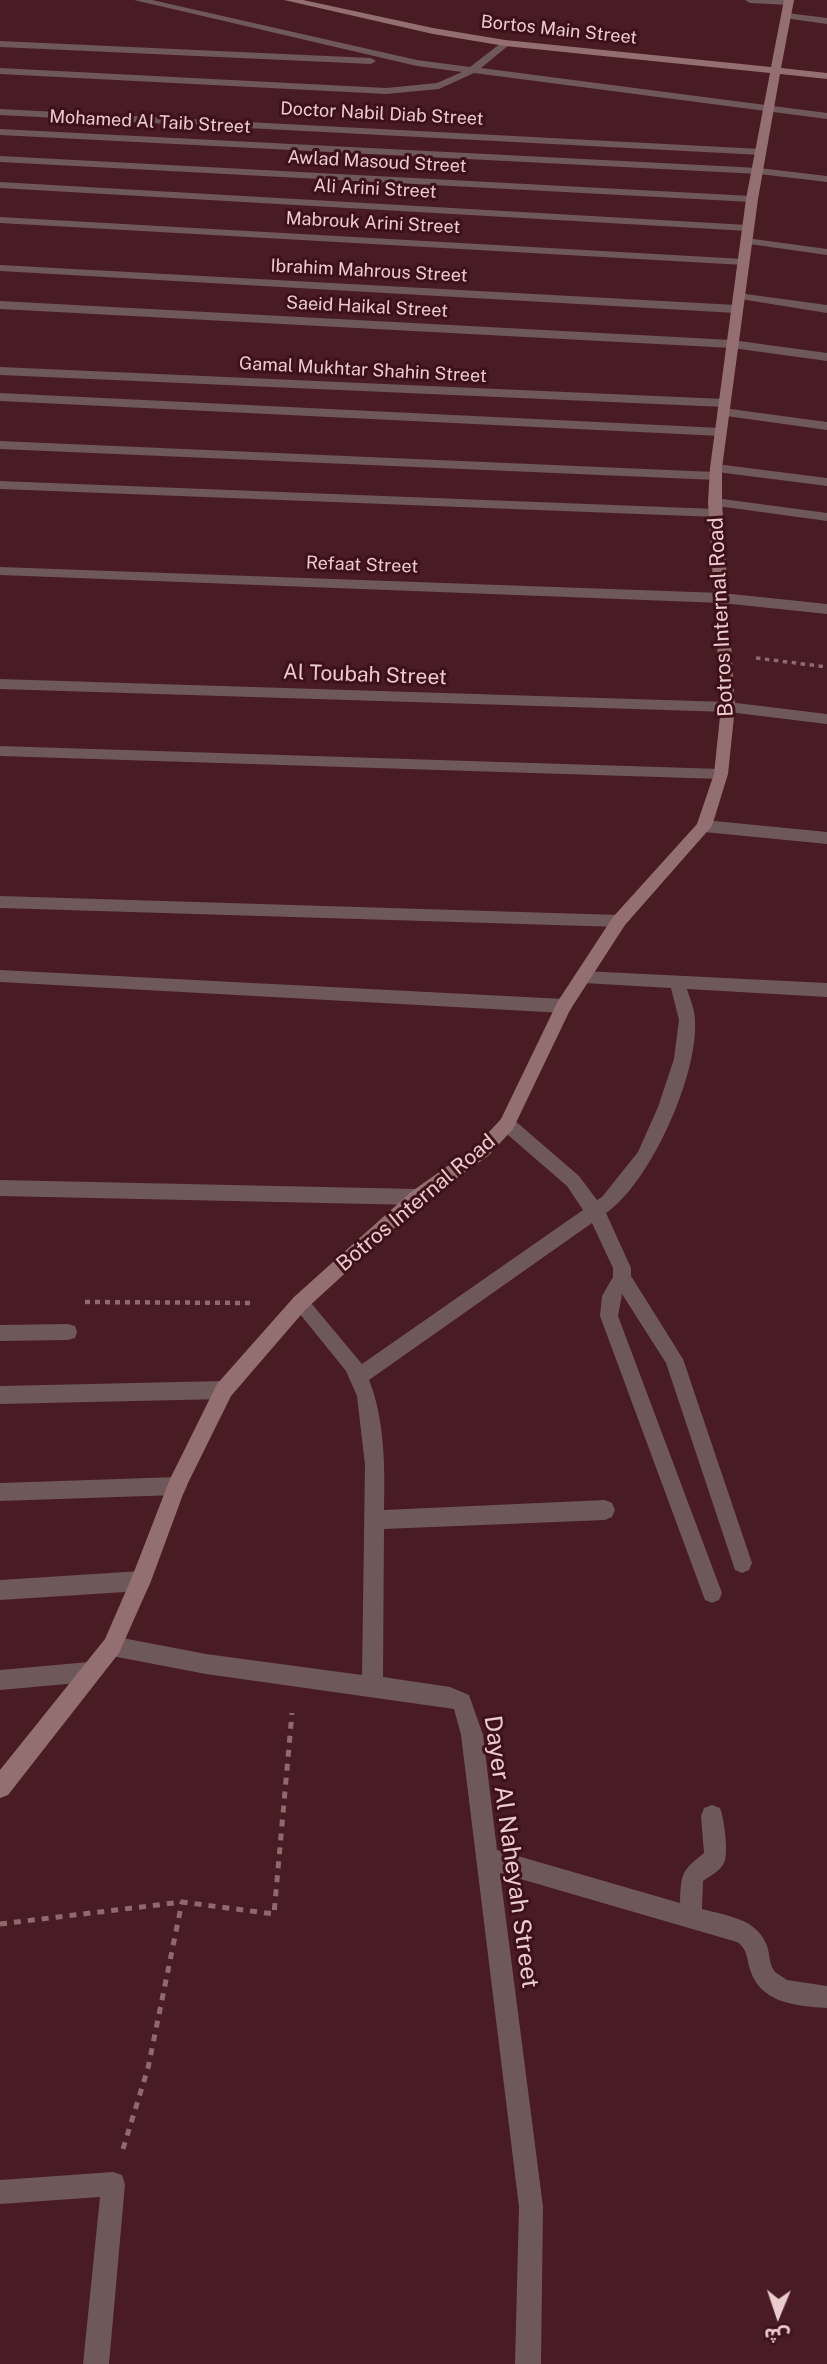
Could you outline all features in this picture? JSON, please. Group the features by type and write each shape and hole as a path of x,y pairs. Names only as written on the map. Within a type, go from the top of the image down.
{"street":[{"path":"139,0 417,63 827,116"},
{"name":"Bortos Main Street","path":"289,0 433,31 505,43 827,76"},
{"path":"750,0 788,6 827,21"},
{"name":"Botros Internal Road","path":"2,1783 112,1646 141,1581 177,1486 224,1390 300,1303 416,1197 482,1151 507,1124 565,1006 619,921 704,825 721,774 728,707 715,507 716,472 752,200 771,110 788,6"},
{"path":"0,71 386,91 437,88 473,71 505,43"},
{"path":"0,44 417,63"},
{"name":"Doctor Nabil Diab Street","path":"0,112 761,152"},
{"name":"Mohamed Al Taib Street","path":"0,132 759,171 827,179"},
{"name":"Awlad Masoud Street","path":"0,159 752,200"},
{"name":"Ali Arini Street","path":"0,185 747,235 827,252"},
{"name":"Mabrouk Arini Street","path":"0,220 744,262"},
{"name":"Ibrahim Mahrous Street","path":"0,268 827,309"},
{"name":"Saeid Haikal Street","path":"0,305 732,344 827,357"},
{"name":"Gamal Mukhtar Shahin Street","path":"0,371 724,407 827,426"},
{"path":"22,398 32,372"},
{"path":"0,397 721,432"},
{"path":"0,446 716,472 827,482"},
{"path":"0,485 715,507 827,516"},
{"name":"Refaat Street","path":"0,571 722,598 827,609"},
{"name":"Al Toubah Street","path":"0,684 728,707 827,719"},
{"path":"0,751 721,774"},
{"path":"704,825 827,838"},
{"path":"0,902 619,921"},
{"path":"0,976 565,1006"},
{"path":"583,977 827,990"},
{"path":"358,1377 607,1202 645,1157 667,1107 682,1059 687,1020 677,982"},
{"path":"507,1124 573,1181 594,1211 622,1268 622,1278 611,1296 609,1317 712,1594"},
{"path":"0,1188 416,1197"},
{"path":"622,1278 674,1359 742,1563"},
{"path":"300,1303 353,1365 366,1396 374,1465 372,1686"},
{"path":"0,1333 68,1332"},
{"path":"0,1395 224,1390"},
{"path":"0,1492 177,1486"},
{"path":"374,1520 605,1510"},
{"path":"0,1590 141,1581"},
{"name":"Dayer Al Naheyah Street","path":"112,1646 206,1664 296,1674 450,1697 462,1702 472,1735 531,2207 528,2364"},
{"path":"0,1680 89,1672"},
{"path":"691,1917 692,1876 715,1858 712,1816"},
{"path":"487,1858 743,1932 757,1943 762,1973 768,1981 796,1993 827,1997"},
{"path":"0,2192 113,2184 96,2364"}],"path":[{"path":"724,654 827,667"},
{"path":"82,1302 300,1303"},
{"path":"0,1924 182,1902 274,1914 296,1674"},
{"path":"113,2184 148,2067 182,1902"}]}
